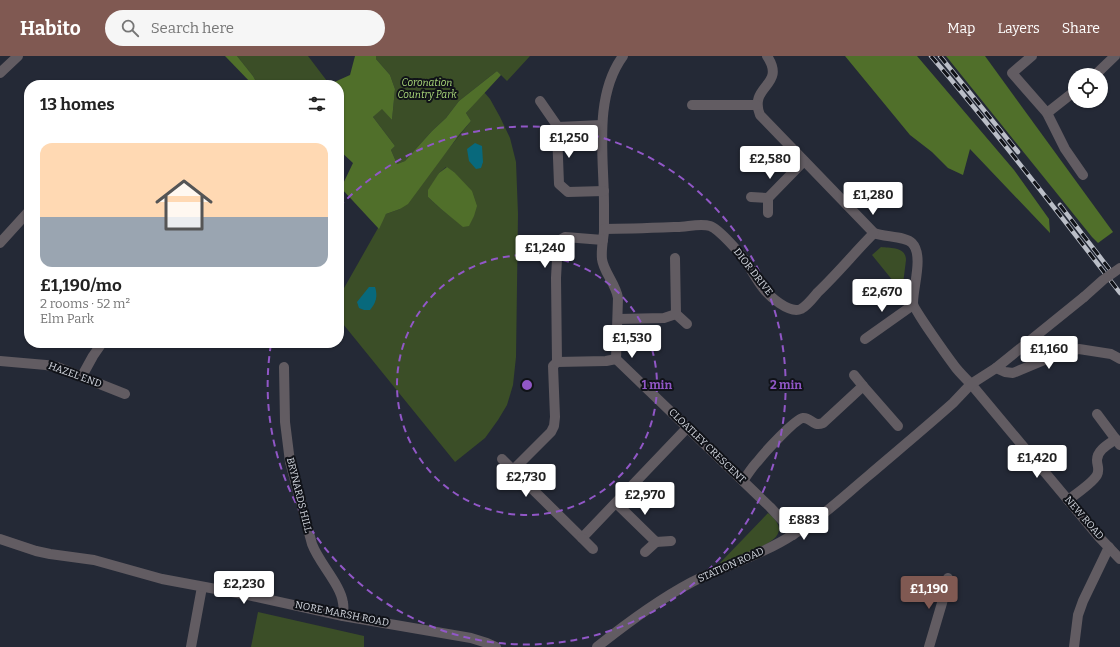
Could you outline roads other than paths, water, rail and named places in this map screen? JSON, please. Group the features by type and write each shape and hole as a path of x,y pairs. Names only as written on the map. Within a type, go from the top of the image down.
{"street":[{"path":"0,73 18,56"},
{"path":"556,362 606,361 616,359 618,298 617,291 602,258 604,191 602,125 605,100 610,82 614,70 623,56"},
{"path":"767,56 772,65 773,75 760,93 757,105 760,116 874,233 881,236 893,236 913,243 917,253 913,304 951,361 971,384"},
{"path":"1032,56 1012,73 1046,113 1065,149 1083,176"},
{"path":"1103,68 1115,56"},
{"path":"1046,113 1068,96"},
{"path":"540,101 558,127 559,184 568,192 604,191"},
{"path":"692,105 757,105"},
{"path":"558,127 602,125"},
{"path":"768,213 768,198 804,161"},
{"path":"751,197 768,198"},
{"path":"0,243 24,217"},
{"name":"DIOR DRIVE","path":"544,241 558,241 565,237 603,235 674,227 700,225 710,226 721,234 746,261 764,289 780,304 795,310 800,309 807,304 874,233"},
{"path":"513,470 551,432 554,426 553,366 556,362 556,278 558,241"},
{"path":"675,258 676,314 687,324"},
{"name":"STATION ROAD","path":"597,647 676,591 713,572 772,546 793,535 822,516 938,417 958,399 971,384 996,368 1103,280 1120,268"},
{"path":"864,339 913,304"},
{"path":"618,319 664,318 676,314"},
{"path":"82,376 99,348"},
{"path":"996,368 1005,372 1013,373 1054,356 1079,349 1111,354 1120,360"},
{"name":"CLOATLEY CRESCENT","path":"616,359 777,514 793,535"},
{"name":"HAZEL END","path":"0,361 57,367 125,394"},
{"name":"BRYNARDS HILL","path":"284,367 285,422 290,462 312,544 316,554 340,592 343,603 343,616"},
{"path":"854,375 898,426"},
{"name":"NEW ROAD","path":"971,384 1068,500 1120,559"},
{"path":"743,481 767,450 801,418 805,418 815,424 823,423 863,386"},
{"path":"1068,500 1096,478 1099,470 1097,459 1098,454 1102,449 1118,442 1097,414"},
{"path":"582,538 687,428"},
{"path":"502,459 593,549"},
{"path":"616,503 656,542"},
{"name":"NORE MARSH ROAD","path":"0,539 36,551 94,560 162,579 248,595 343,616 471,638 496,647"},
{"path":"645,552 656,542 670,541"},
{"path":"1074,647 1078,615 1083,601 1109,547"},
{"path":"929,647 948,578"},
{"path":"191,647 202,587"}],"water":[{"path":"475,143 482,146 483,162 481,168 476,169 469,161 467,149"},
{"path":"369,287 375,287 376,299 370,310 364,310 359,308 357,302"}],"railway":[{"path":"931,56 980,114 1120,293"},
{"path":"940,56 1018,152"},
{"path":"1060,205 1110,270"}],"park label":[{"name":"Coronation Country Park","path":"427,88"}]}
